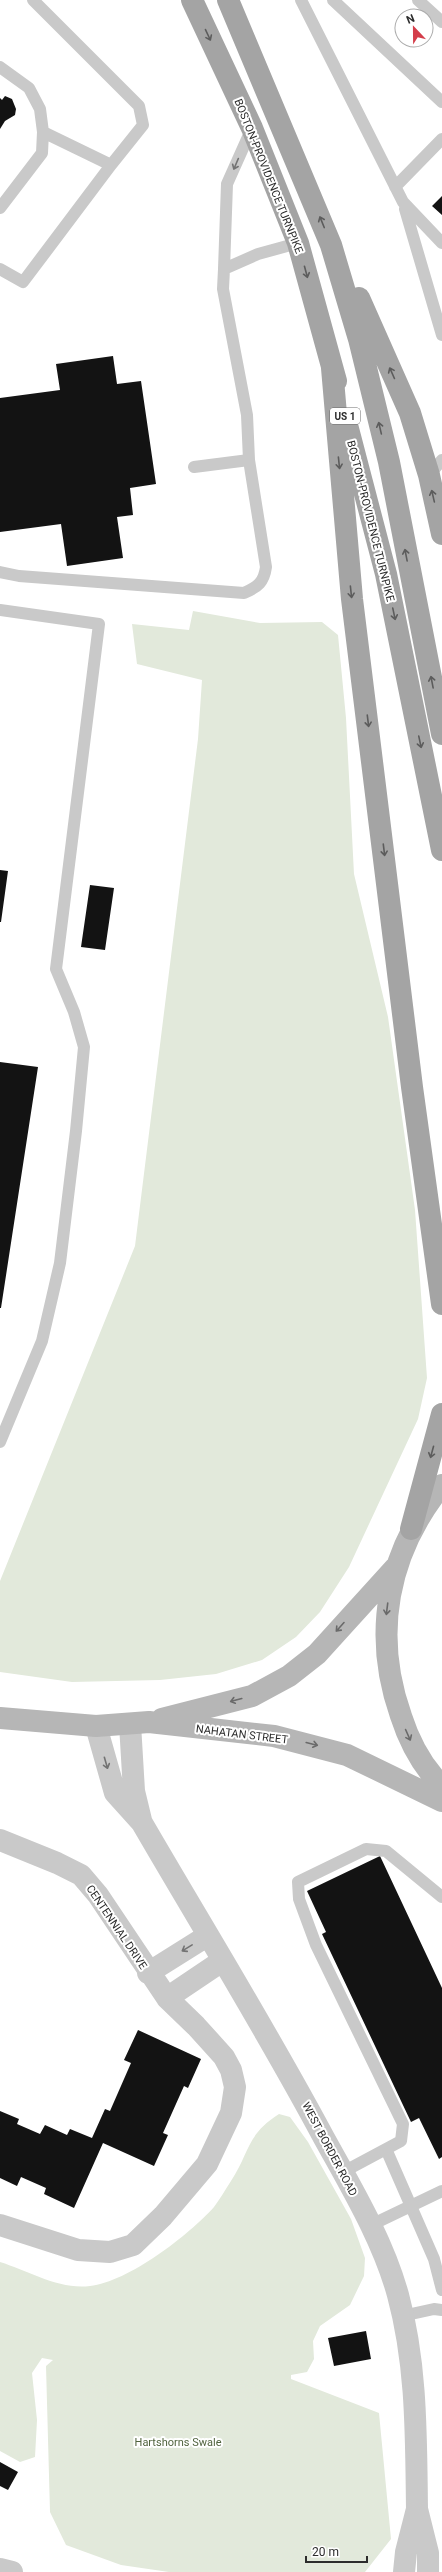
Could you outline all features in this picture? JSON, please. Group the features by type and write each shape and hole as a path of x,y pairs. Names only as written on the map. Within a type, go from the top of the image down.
{"main road":[{"name":"BOSTON-PROVIDENCE TURNPIKE","path":"192,0 252,128 298,243 386,574 442,850"},
{"name":"US 1","path":"230,2 331,245 359,339 389,462 442,734"},
{"path":"331,245 357,292 435,467 442,534"},
{"path":"332,368 352,599 412,1087 442,1304"},
{"path":"442,1414 411,1529 396,1568 387,1609 386,1654 391,1688 413,1746 442,1786"},
{"path":"411,1529 442,1485"},
{"name":"NAHATAN STREET","path":"140,1723 252,1696 289,1676 316,1654 396,1568"},
{"name":"NAHATAN STREET","path":"0,1718 96,1726 140,1723 274,1736 315,1745 354,1758 442,1801"}],"street":[{"path":"140,1723 134,1791 142,1824"},
{"path":"96,1726 115,1793 142,1824"},
{"name":"WEST BORDER ROAD","path":"142,1824 301,2094 343,2172 369,2226 397,2293 410,2348 416,2413 417,2509 428,2554 428,2572"},
{"name":"CENTENNIAL DRIVE","path":"0,1840 57,1863 81,1875 98,1895 148,1973 167,1998 196,2026 231,2070 235,2087 231,2113 206,2164 163,2216 133,2245 110,2252 78,2250 0,2225"},
{"name":"CENTENNIAL DRIVE","path":"148,1973 207,1936"},
{"path":"167,1998 222,1961"},
{"name":"WEST BORDER ROAD","path":"404,2572 406,2552 417,2509"},
{"path":"0,2569 12,2572"}],"lane":[{"path":"0,269 24,282 143,125 139,106 33,0"},
{"path":"301,0 403,202 442,335"},
{"path":"333,0 442,102"},
{"path":"418,0 442,22"},
{"path":"0,67 29,88 40,109 43,132 42,153 0,208"},
{"path":"0,572 20,576 244,593 256,588 264,579 266,567 249,460 247,415 223,289 228,184 252,128"},
{"path":"43,132 112,165"},
{"path":"395,187 442,139"},
{"path":"403,202 442,243"},
{"path":"224,269 258,254 298,243"},
{"path":"194,467 249,460"},
{"path":"0,610 99,624 56,969 74,1012 84,1047 76,1131 60,1263 42,1341 0,1442"},
{"path":"343,2172 401,2142 403,2124 316,1945 299,1899 298,1882 366,1849 386,1850 442,1898"},
{"path":"386,2149 411,2206 438,2257 442,2290"},
{"path":"369,2226 442,2191"},
{"path":"402,2316 442,2310"}],"green space":[{"path":"193,611 260,623 322,622 338,635 346,718 354,874 388,1017 415,1210 427,1378 418,1419 349,1567 320,1612 296,1637 262,1660 216,1674 160,1680 72,1682 0,1672 0,1581 135,1246 198,739 202,680 137,664 132,624 189,630"},
{"name":"Hartshorns Swale","path":"279,2114 290,2117 308,2142 351,2219 365,2258 364,2276 350,2305 320,2326 313,2341 314,2359 307,2372 291,2375 291,2379 379,2413 391,2539 365,2572 169,2572 121,2565 66,2545 50,2512 46,2366 53,2360 42,2358 32,2373 37,2420 35,2457 20,2462 0,2451 0,2262 56,2283 78,2286 90,2286 105,2283 139,2267 157,2256 189,2231 214,2207 237,2171 254,2137 260,2129"}],"building":[{"path":"5,96 12,99 16,109 15,115 5,121 0,129 0,98 2,100"},
{"path":"442,196 442,215 432,206"},
{"path":"113,356 117,384 141,381 156,484 130,488 133,515 117,517 123,558 67,566 61,524 0,532 0,398 60,390 56,364"},
{"path":"0,870 8,871 1,922 0,922"},
{"path":"90,885 114,888 105,950 81,947"},
{"path":"0,1062 38,1067 1,1308 0,1308"},
{"path":"380,1856 442,1988 442,2157 439,2159 419,2118 411,2122 322,1934 326,1932 307,1891"},
{"path":"138,2030 201,2059 188,2088 184,2086 163,2133 168,2135 154,2166 103,2143 74,2208 44,2194 46,2188 21,2177 17,2186 0,2178 0,2111 19,2119 17,2124 40,2134 45,2125 67,2135 70,2129 92,2138 105,2109 110,2111 131,2063 124,2060"},
{"path":"366,2331 371,2359 334,2366 328,2338"},
{"path":"0,2462 18,2472 8,2490 0,2486"}]}
